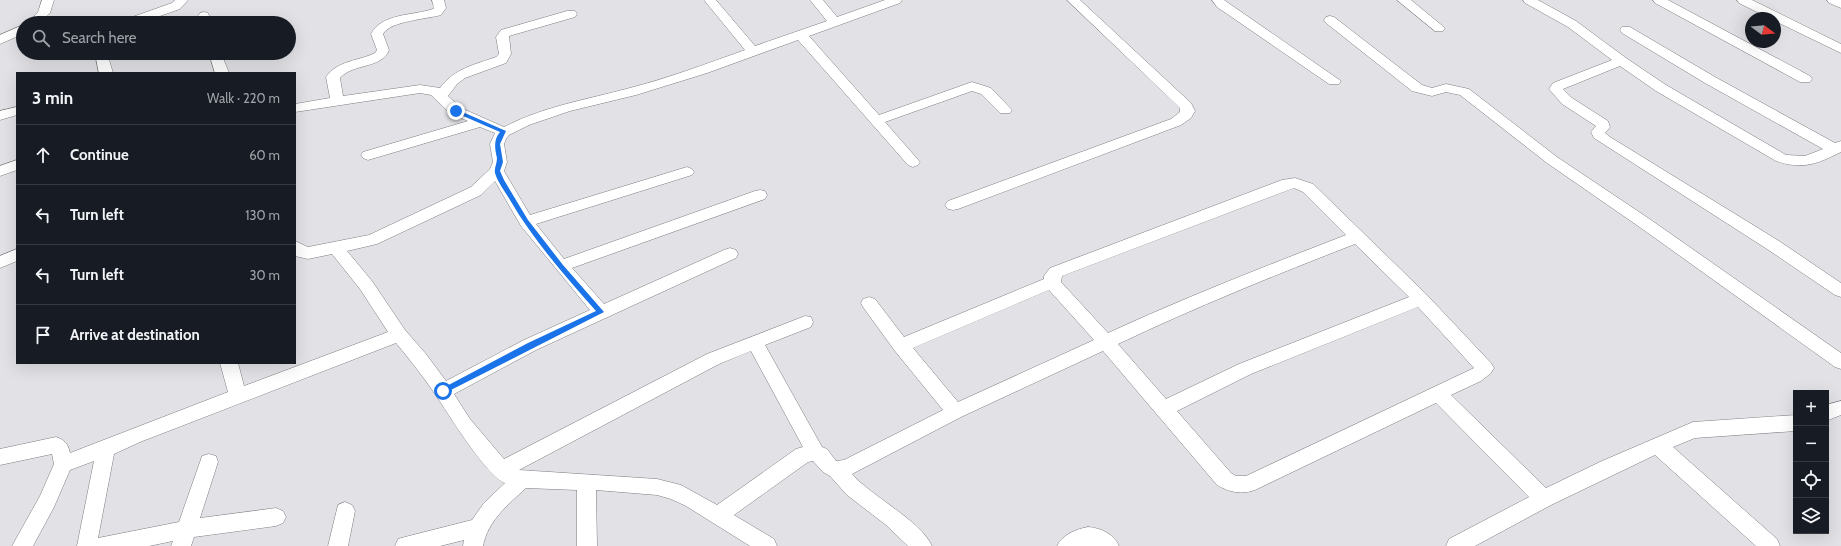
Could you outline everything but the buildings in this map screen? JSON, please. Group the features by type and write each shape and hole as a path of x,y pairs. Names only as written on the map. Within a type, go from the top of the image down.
{"street":[{"path":"41,16 44,13 48,0"},
{"path":"148,16 176,6 182,0"},
{"path":"337,102 333,77 341,69 382,55 383,50 377,34 380,28 389,23 437,12 440,8 438,0"},
{"path":"710,0 752,52"},
{"path":"816,0 836,23"},
{"path":"953,205 1176,122 1186,115 1188,111 1186,106 1073,0"},
{"path":"1218,0 1334,81"},
{"path":"1403,0 1439,28"},
{"path":"1529,0 1572,24 1621,61 1687,103 1781,158 1797,163 1805,162 1837,147"},
{"path":"1659,0 1805,79"},
{"path":"1743,0 1841,49"},
{"path":"1833,0 1841,4"},
{"path":"296,248 299,251 308,253 372,240 466,196 480,188 497,171 500,162 498,141 504,132 531,119 631,92 836,23 888,1"},
{"path":"441,96 452,81 460,75 501,60 505,54 502,36 505,33 571,14"},
{"path":"1330,20 1417,88 1432,92 1446,88 1464,92 1541,152 1652,228 1841,362"},
{"path":"1626,30 1710,80 1837,147"},
{"path":"0,40 16,33"},
{"path":"800,35 913,162"},
{"path":"103,60 106,72"},
{"path":"218,60 222,72"},
{"path":"1621,61 1558,86 1556,89 1567,100 1603,124 1603,128 1598,132 1604,140 1773,245 1841,291"},
{"path":"877,120 972,86 986,91 1005,110"},
{"path":"296,108 420,89 433,90 456,111 504,132"},
{"path":"0,116 16,111"},
{"path":"368,155 481,122"},
{"path":"0,171 16,165"},
{"path":"497,171 526,222 561,266 601,312"},
{"path":"526,222 687,172"},
{"path":"1295,183 1308,188 1356,238 1421,300 1484,368 1475,376 1248,484 1238,485 1230,483 1224,479 1106,342 1057,290 1052,276 1056,272 1287,184 1295,183"},
{"path":"561,266 760,195"},
{"path":"755,343 814,452 820,455 831,468 837,470 847,468 955,412 1183,306 1236,283 1356,238"},
{"path":"336,248 366,285 399,335 420,359 464,424 501,470 508,476 522,479 657,487 674,491 693,500 767,546"},
{"path":"443,391 530,345 730,254"},
{"path":"0,262 16,255"},
{"path":"901,346 1053,282"},
{"path":"1164,409 1245,370 1324,337 1421,300"},
{"path":"869,303 901,346 955,412"},
{"path":"501,470 713,359 805,322"},
{"path":"63,464 106,449 134,436 399,335"},
{"path":"229,364 238,396"},
{"path":"1437,393 1544,499"},
{"path":"1829,412 1841,408"},
{"path":"1456,546 1544,499 1693,430 1793,423"},
{"path":"0,457 56,445 60,449 63,464 47,501 22,546"},
{"path":"1658,446 1770,546"},
{"path":"87,546 106,449"},
{"path":"717,516 796,459 814,452"},
{"path":"183,538 209,462"},
{"path":"837,470 854,490 889,516 922,546"},
{"path":"473,546 478,527 485,516 522,479"},
{"path":"586,482 587,546"},
{"path":"338,546 345,511"},
{"path":"102,546 183,538 276,517"},
{"path":"405,546 478,527"},
{"path":"1067,546 1091,535 1101,538 1109,546"}],"route":[{"path":"443,391 530,345 601,312 561,266 526,222 501,180 497,171 500,166 498,144 499,138 504,132 456,111"}]}
